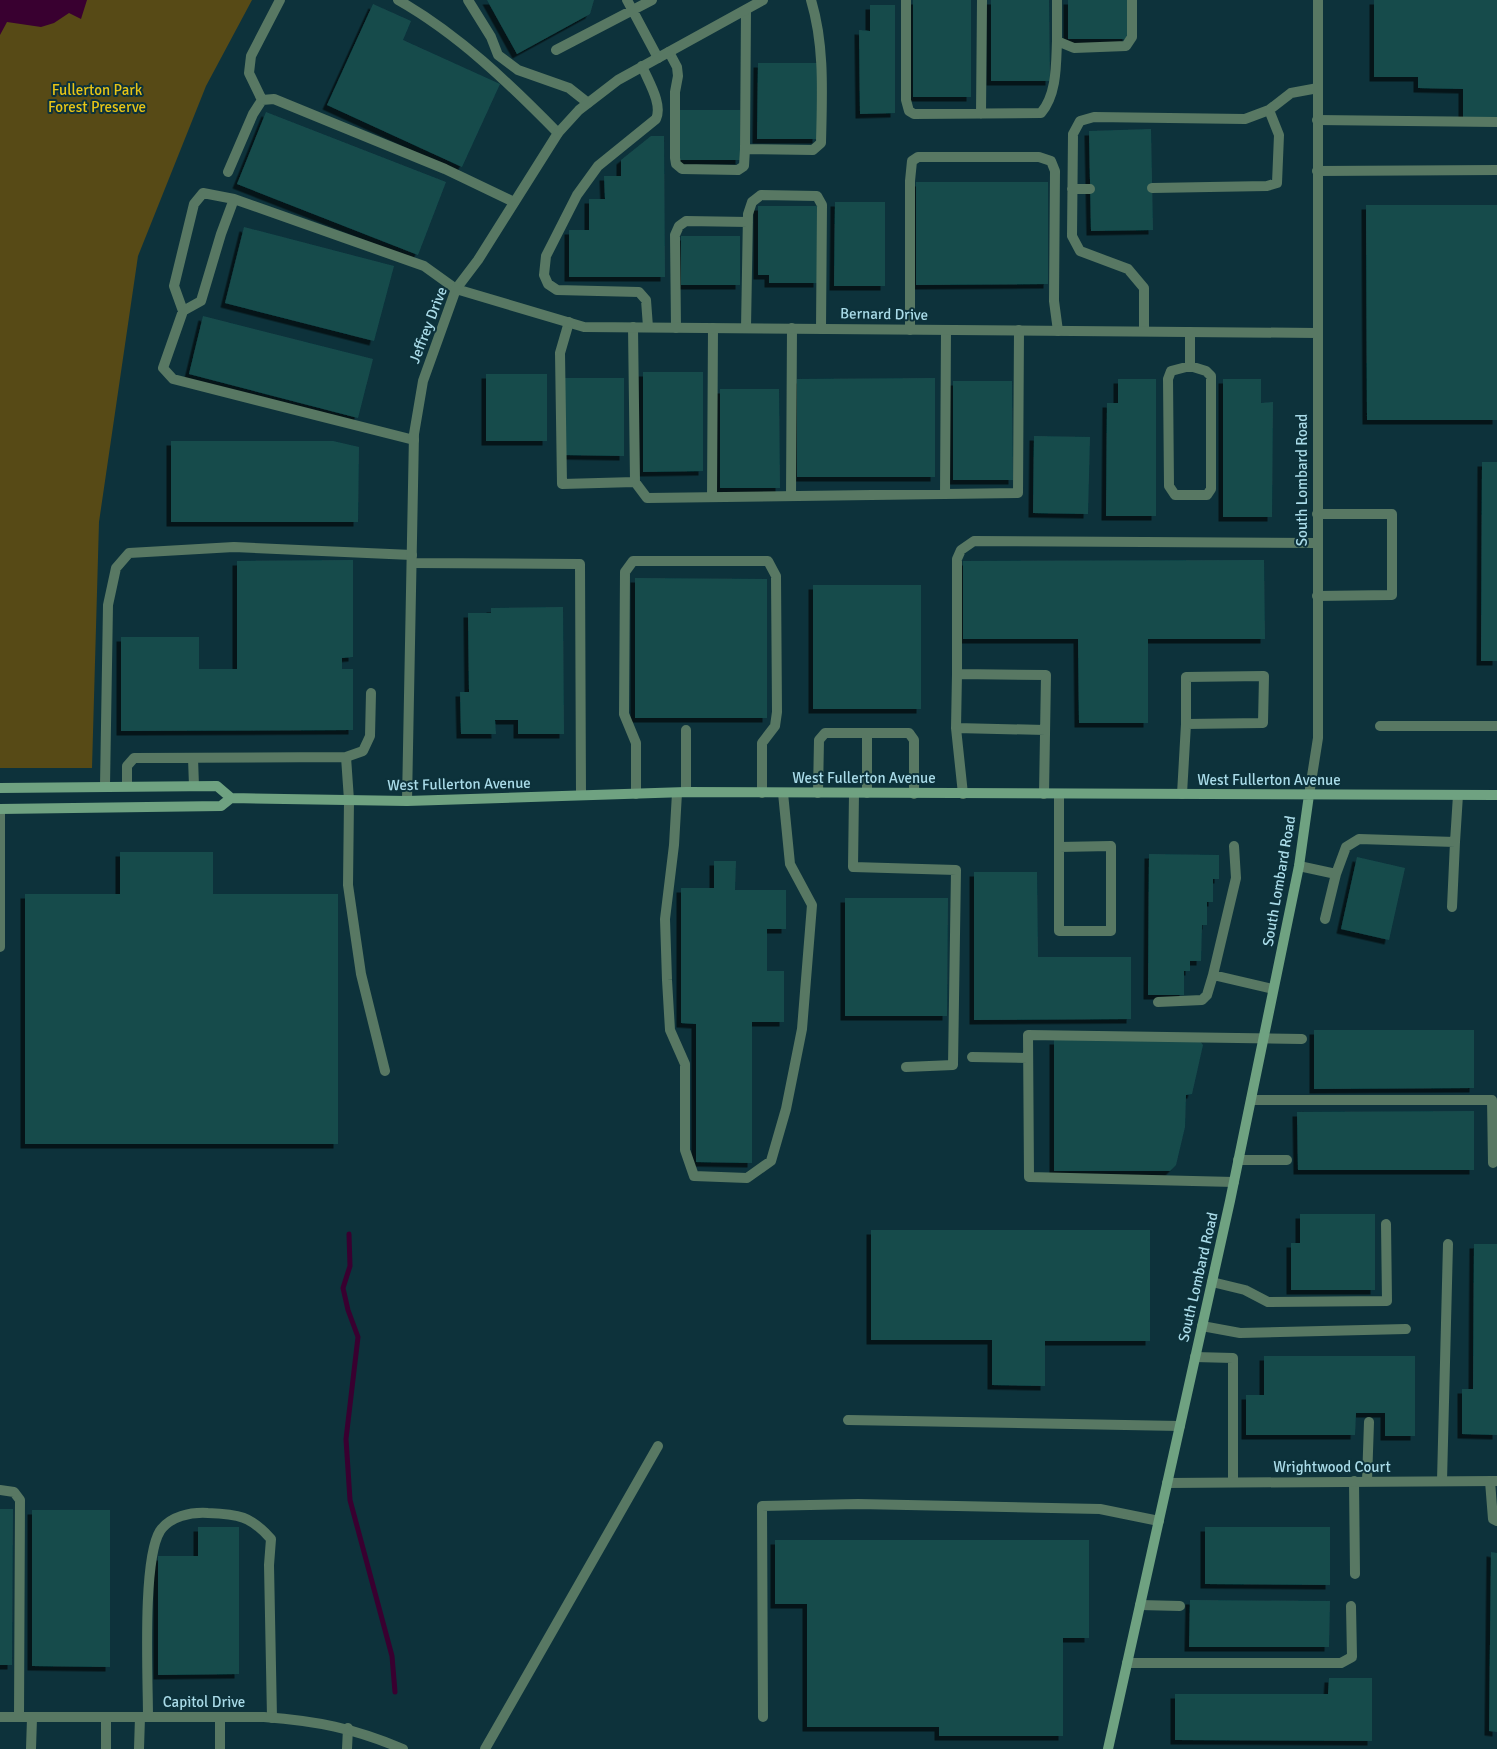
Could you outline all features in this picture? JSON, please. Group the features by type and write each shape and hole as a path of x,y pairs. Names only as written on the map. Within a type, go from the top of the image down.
{"street":[{"path":"262,100 248,73 251,56 280,0"},
{"path":"398,0 430,18 456,39 525,99 558,132"},
{"path":"468,0 492,37 498,55 518,70 569,88 588,103"},
{"path":"627,0 658,58"},
{"path":"556,50 652,0"},
{"name":"Jeffrey Drive","path":"407,801 414,440 423,381 456,289 478,260 558,132 588,103 618,80 762,0"},
{"path":"745,149 813,150 821,143 820,51 811,0"},
{"path":"906,0 906,100 909,111 914,114 1041,113 1049,104 1052,90 1057,41 1057,0"},
{"path":"981,114 982,0"},
{"path":"1057,41 1074,48 1126,46 1132,38 1132,0"},
{"name":"South Lombard Road","path":"1108,1749 1234,1182 1299,866 1318,738 1318,0"},
{"path":"670,52 677,67 676,164 682,169 738,170 744,166 745,149 746,10"},
{"path":"642,66 655,99 658,114 653,122 598,166 577,195 546,256 544,275 548,284 557,290 639,292 646,300 648,327"},
{"path":"1144,332 1144,288 1128,269 1080,251 1072,236 1073,134 1080,121 1094,117 1245,119 1269,110 1291,93 1318,88"},
{"path":"228,172 253,114 262,100 274,98 445,169 514,202"},
{"path":"1152,188 1267,186 1277,183 1278,135 1269,110"},
{"path":"1317,120 1497,122"},
{"path":"910,330 910,181 912,161 918,157 1039,157 1051,161 1055,171 1054,301 1058,331"},
{"path":"1317,171 1497,170"},
{"path":"1072,189 1090,189"},
{"name":"Bernard Drive","path":"183,311 174,286 194,204 203,193 234,199 424,266 456,289 584,327 1317,333"},
{"path":"746,328 748,222 752,202 761,195 817,196 822,205 820,329"},
{"path":"234,199 201,300 183,311 163,368 173,379 414,440"},
{"path":"676,328 676,235 679,226 686,221 748,222"},
{"path":"569,322 560,353 562,484 635,482"},
{"path":"633,327 635,482 647,498 1018,492 1019,330"},
{"path":"712,497 714,328"},
{"path":"791,496 792,328"},
{"path":"945,494 946,330"},
{"path":"1190,332 1190,366"},
{"path":"1190,366 1206,371 1211,376 1211,489 1207,495 1175,495 1169,486 1168,379 1171,371 1190,366"},
{"path":"1317,514 1392,514 1392,595 1317,596"},
{"path":"963,794 956,728 957,558 961,550 974,541 1317,543"},
{"path":"105,786 108,605 116,568 129,553 234,547 412,559 580,564 581,796"},
{"path":"636,794 636,742 624,714 625,572 633,561 768,561 776,576 777,712 775,726 762,743 762,793"},
{"path":"957,674 1046,675 1044,794"},
{"path":"1182,794 1186,724 1186,677 1264,676 1263,722 1186,724"},
{"path":"127,786 126,766 134,758 346,757 363,751 370,736 371,693"},
{"path":"1380,726 1497,726"},
{"path":"956,728 1045,730"},
{"path":"686,730 681,792 665,920 670,1030 685,1064 684,1150 694,1176 747,1178 771,1161 786,1109 802,1029 812,904 790,864 783,793"},
{"path":"818,793 819,740 825,733 909,733 914,740 914,794"},
{"path":"867,733 867,793"},
{"path":"346,757 349,800 348,885 356,945 385,1071"},
{"path":"193,758 194,786"},
{"name":"West Fullerton Avenue","path":"0,788 217,786 231,798 407,801 681,792 1497,795"},
{"path":"854,793 854,867 956,870 953,1065 906,1067"},
{"path":"1059,847 1111,846 1111,930 1059,931 1059,847 1060,794"},
{"path":"1452,907 1458,795"},
{"name":"West Fullerton Avenue","path":"0,809 221,806 231,798"},
{"path":"0,809 0,948"},
{"path":"1325,919 1336,874 1346,847 1359,839 1455,842"},
{"path":"1158,1002 1202,1000 1207,995 1214,975 1236,878 1234,846"},
{"path":"1299,866 1336,874"},
{"path":"1214,975 1273,989"},
{"path":"1234,1182 1029,1177 1028,1035 1302,1039"},
{"path":"972,1057 1028,1058"},
{"path":"1250,1100 1492,1100 1493,1163"},
{"path":"1238,1160 1287,1160"},
{"path":"1212,1282 1244,1290 1268,1302 1387,1301 1386,1224"},
{"path":"1442,1481 1448,1244"},
{"path":"1202,1326 1240,1333 1406,1329"},
{"path":"1195,1357 1233,1358 1233,1482"},
{"path":"848,1420 1180,1426"},
{"path":"1367,1481 1368,1422"},
{"path":"485,1749 658,1446"},
{"path":"1494,1481 1493,1519 1497,1521"},
{"name":"Wrightwood Court","path":"1168,1483 1494,1481"},
{"path":"1354,1482 1355,1574"},
{"path":"0,1490 14,1492 20,1500 19,1718"},
{"path":"763,1717 762,1506 858,1504 1100,1509 1159,1521"},
{"path":"139,1749 144,1717 149,1597 154,1548 160,1531 176,1517 205,1512 242,1515 259,1524 272,1539 269,1565 272,1718"},
{"path":"1140,1605 1180,1606"},
{"path":"1127,1663 1341,1663 1352,1657 1351,1606"},
{"path":"106,1717 106,1749"},
{"path":"220,1717 220,1749"},
{"name":"Capitol Drive","path":"0,1718 272,1718 348,1728 403,1749"},
{"path":"31,1749 32,1718"},
{"path":"347,1749 348,1728"}],"green space":[{"name":"Fullerton Park Forest Preserve","path":"0,0 252,0 206,86 138,256 99,522 92,768 0,768"}],"shaded area":[{"path":"0,0 87,0 81,19 69,13 54,23 41,27 7,22 0,35"}],"building":[{"path":"487,0 594,0 590,14 517,54"},
{"path":"913,0 971,0 971,97 913,97"},
{"path":"991,0 1049,0 1050,81 991,81"},
{"path":"1068,0 1127,0 1127,39 1068,39"},
{"path":"1374,0 1497,0 1497,119 1463,119 1463,89 1418,88 1418,77 1374,77"},
{"path":"373,4 411,21 403,40 500,84 462,167 327,105"},
{"path":"870,5 895,5 895,113 860,114 859,30 870,31"},
{"path":"758,63 817,63 817,139 757,139"},
{"path":"680,110 740,110 740,160 680,160"},
{"path":"266,112 446,182 418,255 237,184"},
{"path":"1151,129 1153,230 1091,231 1089,131"},
{"path":"651,136 664,136 665,277 569,277 569,230 589,230 589,199 605,199 604,176 621,176 621,160"},
{"path":"916,182 1048,182 1048,284 916,285"},
{"path":"835,202 885,202 885,286 834,286"},
{"path":"1366,205 1497,205 1497,420 1367,420"},
{"path":"758,206 818,206 818,283 769,283 769,275 758,275"},
{"path":"244,227 394,266 374,341 225,303"},
{"path":"681,236 740,236 740,285 681,285"},
{"path":"203,316 373,359 358,418 189,374"},
{"path":"643,372 703,372 703,471 643,472"},
{"path":"486,374 547,374 547,441 486,441"},
{"path":"565,378 624,378 624,456 565,455"},
{"path":"935,378 935,477 797,477 797,379"},
{"path":"1118,379 1156,379 1156,516 1106,516 1107,403 1118,403"},
{"path":"1223,379 1261,379 1261,403 1273,402 1272,517 1223,517"},
{"path":"953,381 1012,381 1013,480 953,480"},
{"path":"720,389 779,389 780,488 720,488"},
{"path":"1034,436 1090,437 1088,514 1033,513"},
{"path":"171,441 333,441 359,447 358,522 171,522"},
{"path":"1482,462 1497,462 1497,661 1481,661"},
{"path":"353,560 353,657 342,658 342,669 353,669 353,730 121,731 121,637 199,637 199,669 237,669 237,561"},
{"path":"1264,560 1265,639 1148,639 1148,723 1079,723 1078,639 963,639 963,561"},
{"path":"635,578 767,579 767,718 635,718"},
{"path":"813,585 921,585 921,709 813,709"},
{"path":"563,607 564,734 518,734 518,720 495,720 496,734 461,734 460,692 469,692 468,613 491,613 491,608"},
{"path":"120,852 213,852 213,894 338,894 338,1144 25,1144 25,894 120,894"},
{"path":"1149,854 1219,855 1219,879 1213,879 1213,902 1207,902 1207,925 1202,925 1201,961 1190,961 1190,971 1184,971 1184,995 1148,995"},
{"path":"1357,857 1405,868 1389,940 1341,929"},
{"path":"714,861 736,861 735,890 786,890 786,929 767,929 767,971 784,971 784,1022 752,1022 752,1163 696,1162 696,1024 681,1023 681,888 714,888"},
{"path":"974,872 1037,872 1038,957 1131,957 1131,1019 974,1020"},
{"path":"845,898 948,898 947,1016 845,1016"},
{"path":"1314,1030 1474,1030 1474,1088 1314,1089"},
{"path":"1054,1040 1199,1040 1203,1045 1192,1094 1186,1095 1185,1127 1176,1165 1170,1171 1054,1171"},
{"path":"1474,1111 1474,1170 1298,1170 1297,1112"},
{"path":"1300,1214 1375,1214 1375,1290 1291,1290 1291,1243 1300,1243"},
{"path":"871,1230 1150,1230 1150,1341 1045,1341 1045,1386 992,1385 992,1340 871,1340"},
{"path":"1474,1244 1497,1244 1497,1435 1462,1434 1462,1389 1473,1389"},
{"path":"1264,1356 1415,1356 1415,1436 1385,1436 1385,1413 1356,1413 1355,1435 1246,1435 1246,1395 1264,1395"},
{"path":"0,1509 13,1509 12,1665 0,1665"},
{"path":"32,1510 110,1510 110,1667 32,1666"},
{"path":"198,1527 239,1527 239,1674 158,1675 158,1556 198,1556"},
{"path":"1205,1527 1330,1527 1330,1585 1205,1584"},
{"path":"775,1540 1089,1540 1089,1638 1063,1638 1063,1736 939,1736 939,1727 807,1727 807,1604 775,1604"},
{"path":"1491,1552 1497,1553 1497,1732 1489,1731"},
{"path":"1190,1600 1330,1601 1329,1647 1189,1647"},
{"path":"1329,1678 1372,1678 1372,1741 1175,1740 1175,1694 1328,1694"}],"waterway":[{"path":"349,1234 350,1266 343,1288 348,1310 358,1337 346,1439 350,1500 392,1656 395,1692"}]}
